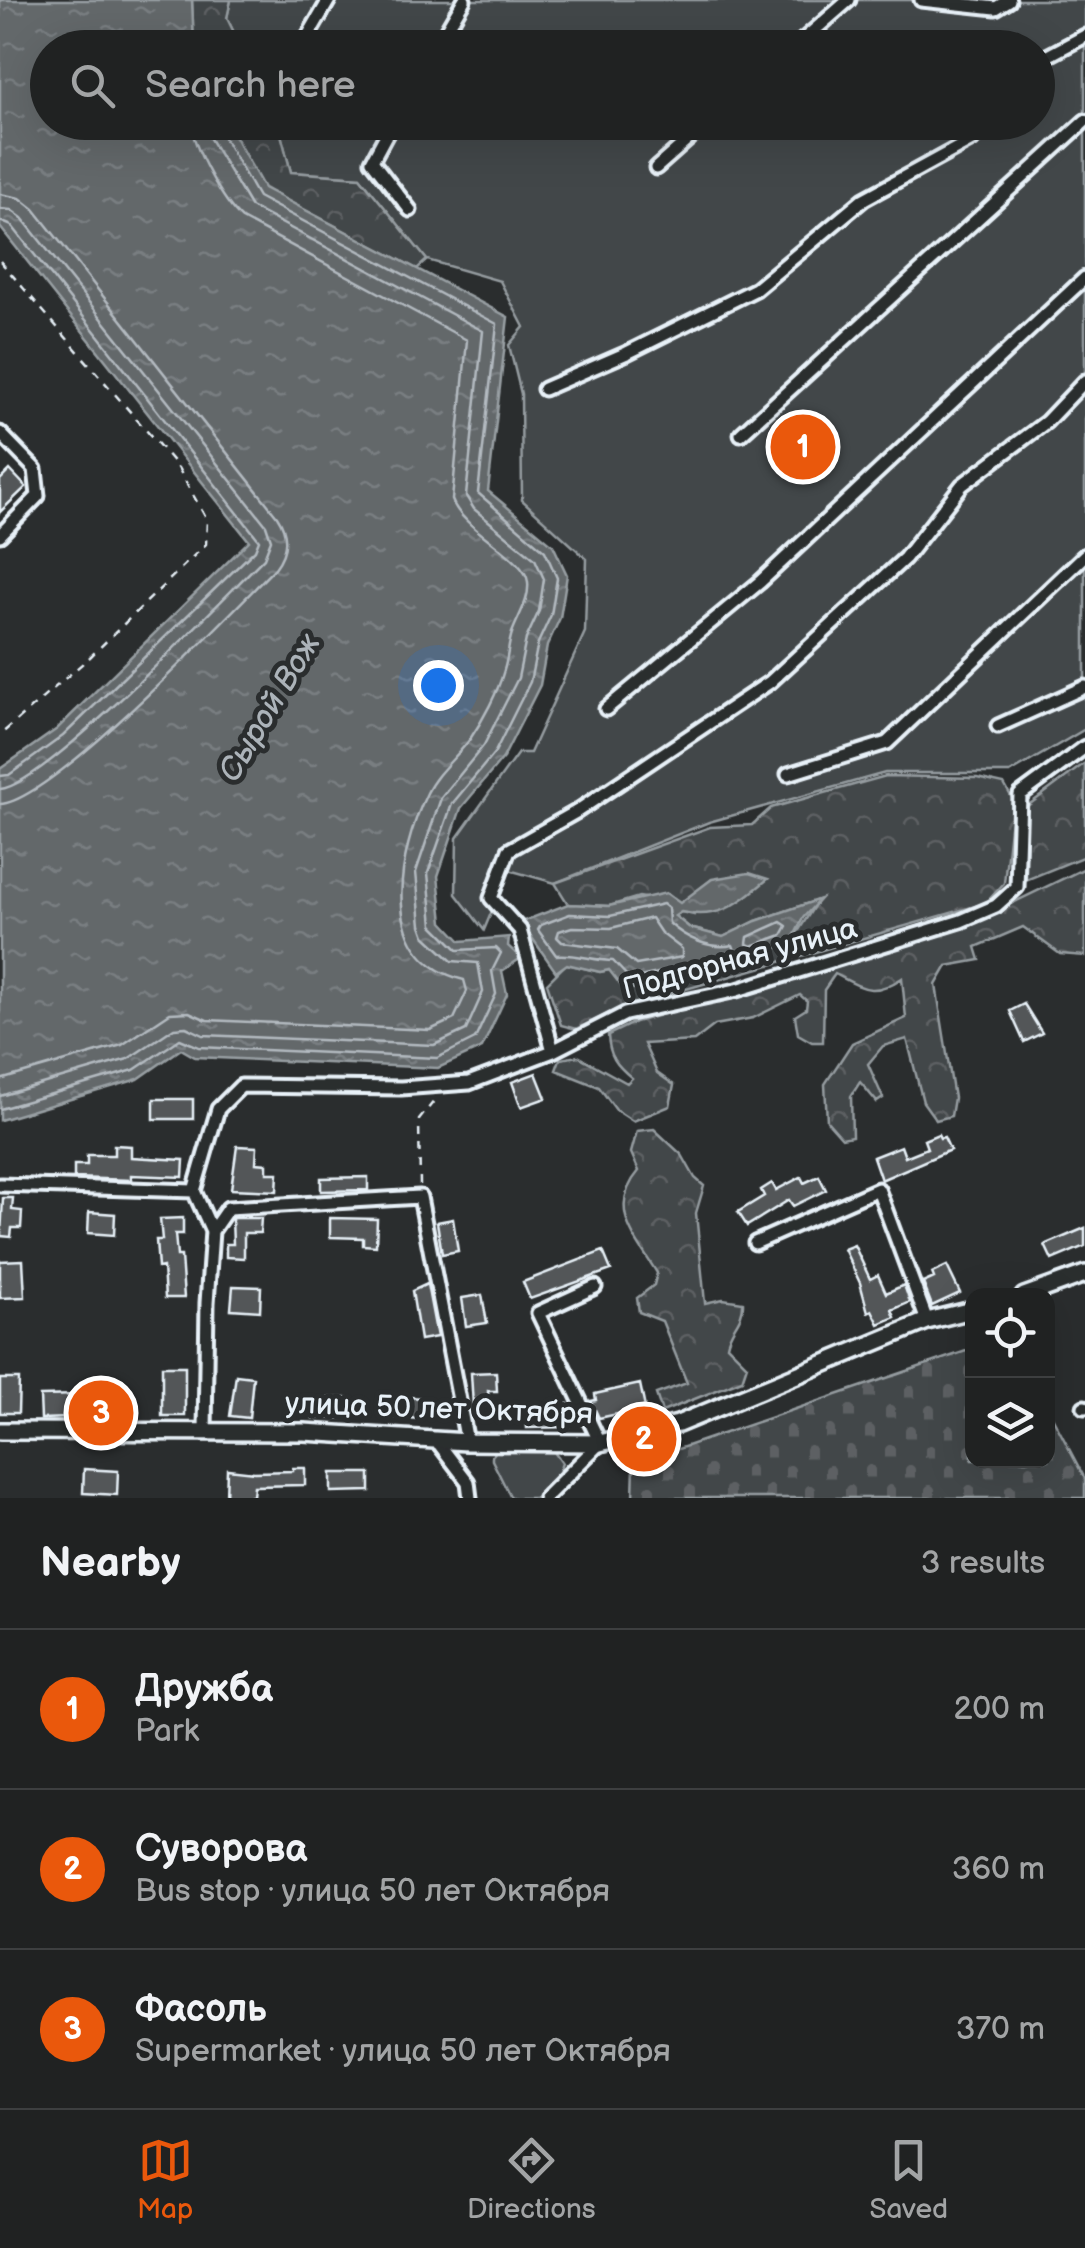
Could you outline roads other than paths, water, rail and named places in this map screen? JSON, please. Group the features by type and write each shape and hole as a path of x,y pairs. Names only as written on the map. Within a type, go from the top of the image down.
{"main road":[{"path":"1046,1288 1085,1274"},
{"name":"улица 50 лет Октября","path":"0,1431 206,1430 467,1442 600,1443 678,1424 927,1321 965,1312"}],"street":[{"path":"312,30 329,0"},
{"path":"446,30 464,0"},
{"path":"815,30 849,0"},
{"path":"921,0 996,8 1009,0"},
{"path":"1055,51 1085,36"},
{"path":"741,434 1085,122"},
{"path":"384,140 372,161 410,210"},
{"path":"656,168 688,140"},
{"path":"544,389 627,353 756,288 864,199 972,140"},
{"path":"606,709 760,582 1085,278"},
{"path":"552,1051 520,930 491,898 509,850 576,812 770,682 905,558 962,485 1046,422 1085,382"},
{"path":"0,433 34,469 38,496 0,535"},
{"path":"788,774 887,742 1085,555"},
{"path":"998,726 1085,686"},
{"name":"Подгорная улица","path":"194,1191 218,1109 240,1086 401,1088 468,1082 552,1051 625,1014 737,990 961,921 996,906 1016,887 1020,795 1085,747"},
{"path":"0,1185 194,1191 212,1231 206,1304 206,1430"},
{"path":"754,1242 878,1189 927,1321"},
{"path":"212,1231 228,1208 420,1197 467,1442"},
{"path":"545,1498 600,1443 538,1313 595,1287"},
{"path":"436,1440 468,1482 470,1498"}],"water":[{"name":"Сырой Вож","path":"0,0 192,0 193,30 30,30 30,140 237,140 264,188 508,317 488,491 553,545 567,575 560,618 547,646 540,685 503,758 461,808 438,876 443,922 461,941 509,937 508,946 521,958 502,971 507,994 482,1048 438,1068 195,1057 181,1049 138,1079 0,1120 0,769 57,729 249,541 0,227"},
{"path":"749,873 768,879 729,908 708,914 681,912 675,916 690,928 723,937 820,899 803,918 791,943 743,960 735,967 680,981 623,988 609,970 600,972 567,964 556,972 521,922 568,904 609,906 666,893 680,903 712,879"}],"place":[{"name":"Дружба","path":"803,447"},
{"name":"Фасоль","path":"101,1413"},
{"name":"Суворова","path":"644,1439"}]}
